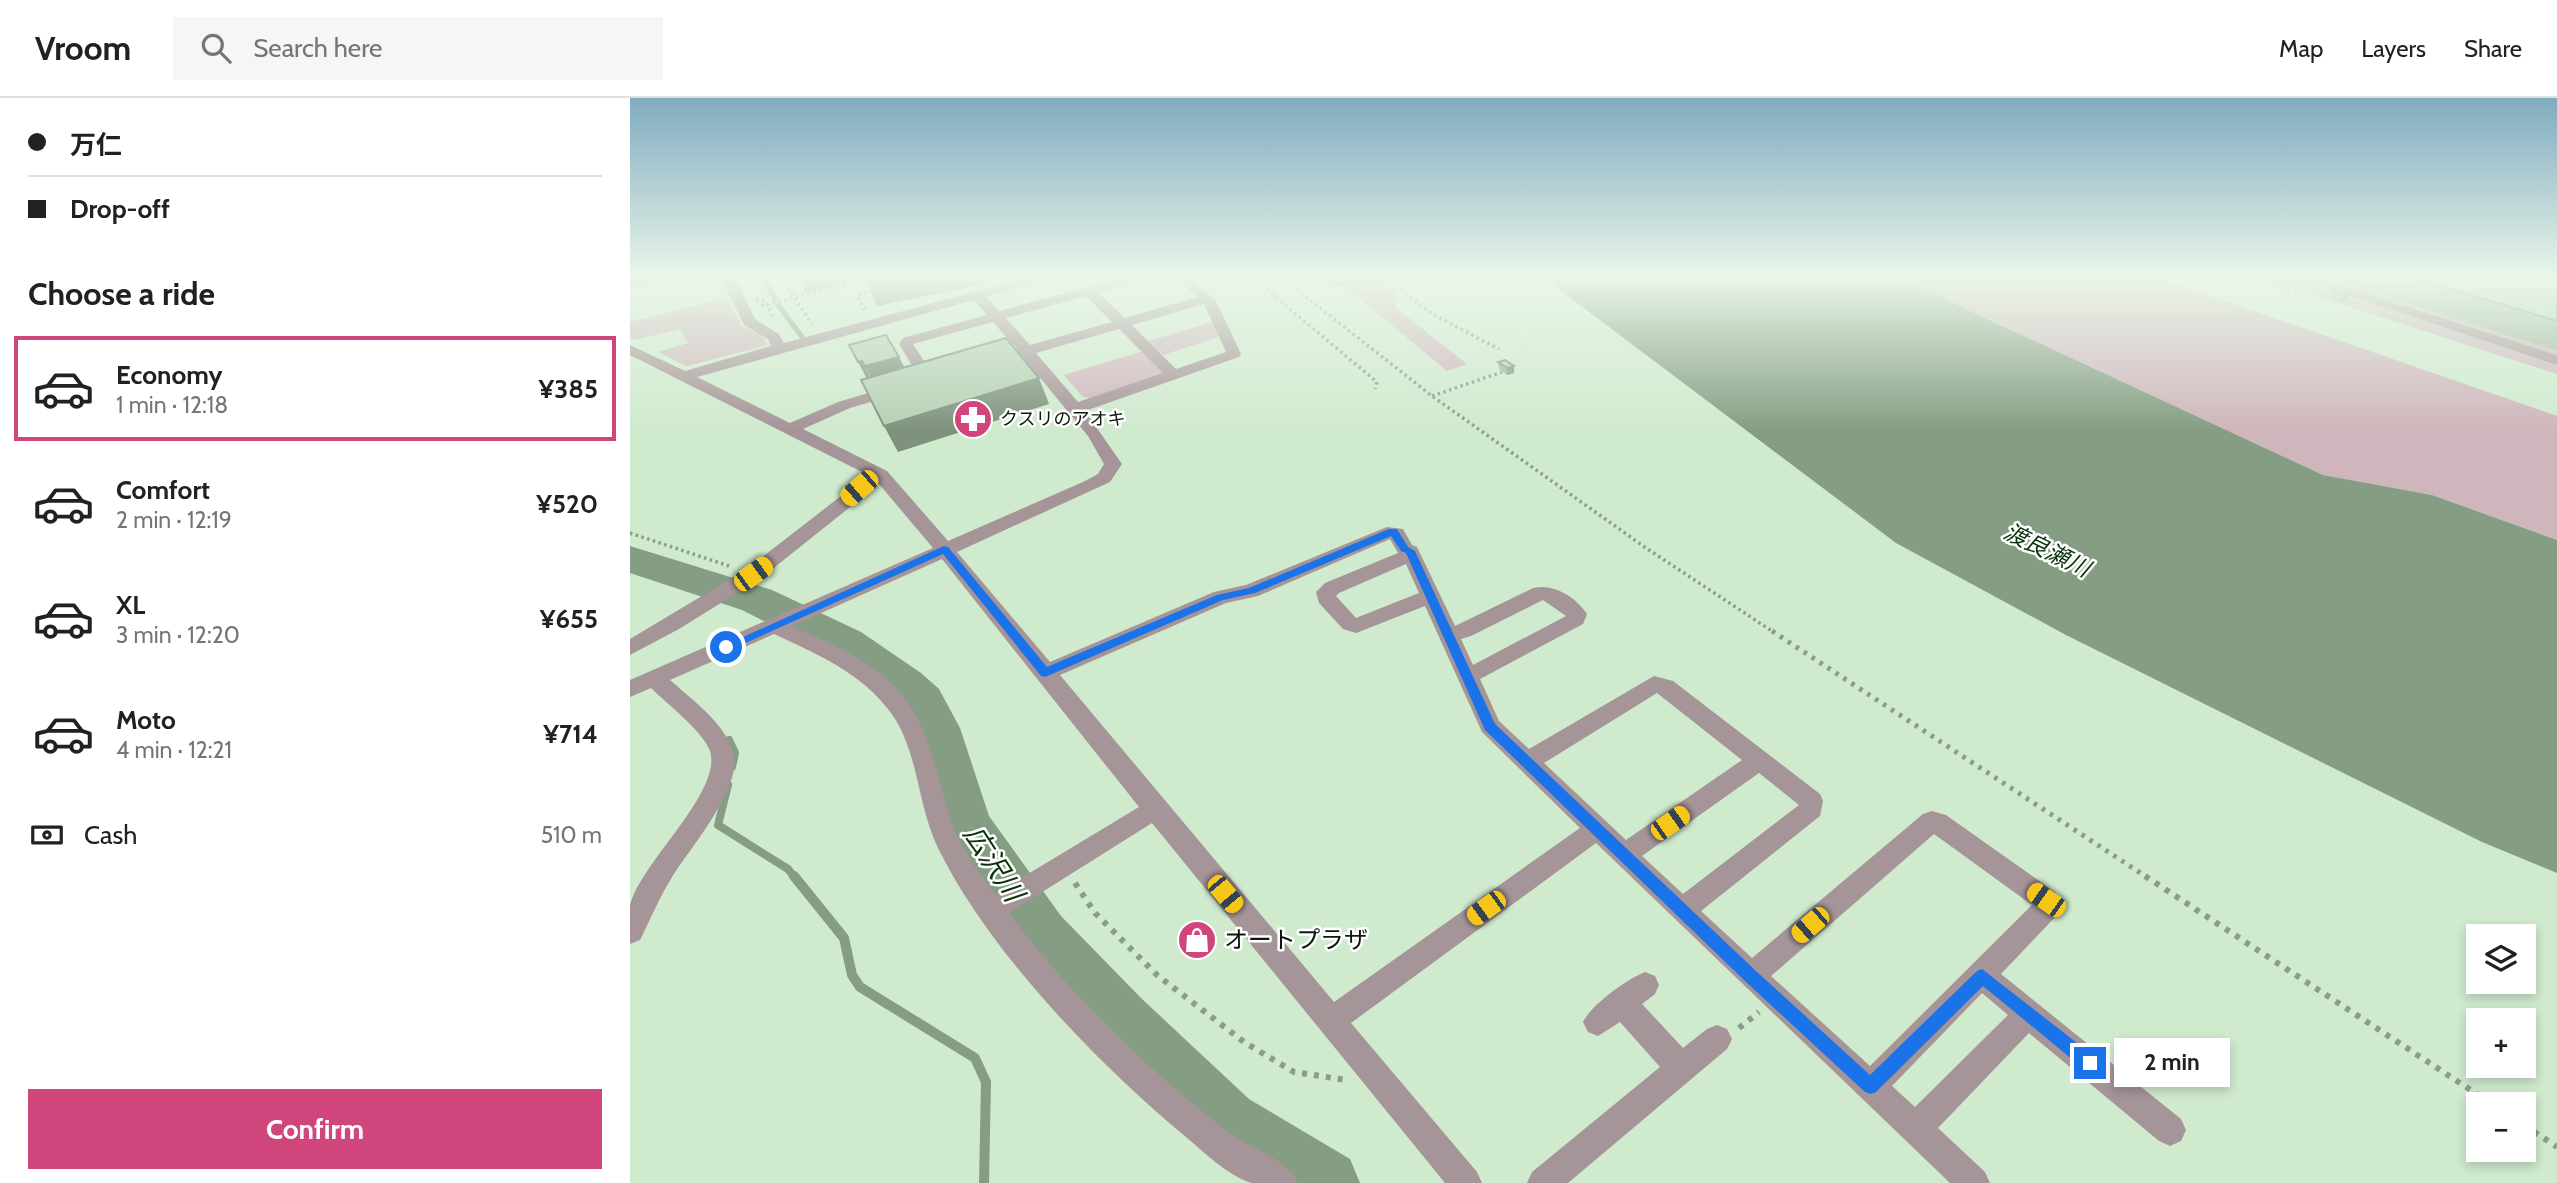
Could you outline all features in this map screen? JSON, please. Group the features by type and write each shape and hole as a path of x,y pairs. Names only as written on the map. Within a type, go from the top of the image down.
{"street":[{"path":"761,329 774,337 779,348"},
{"path":"685,376 851,329"},
{"path":"788,430 844,405 934,378 906,344 908,341 951,329"},
{"path":"630,689 1104,478 1113,464 1112,459 1074,409 1006,329"},
{"path":"1000,359 1103,329"},
{"path":"1128,329 1175,376"},
{"path":"1074,409 1234,354 1221,329"},
{"path":"2460,329 2557,360"},
{"path":"631,350 881,475 1466,1183"},
{"path":"630,649 750,576 794,544 859,488 881,475"},
{"path":"1045,673 1230,595 1251,591 1393,532 1410,553 1490,726 1751,976 1974,1183"},
{"path":"1410,553 1326,592 1326,598 1350,624 1356,626 1431,596"},
{"path":"1449,634 1464,631 1540,593 1552,594 1577,614 1576,619 1466,677"},
{"path":"777,625 856,665 883,688 918,742 941,830 955,857 996,907 1027,958 1128,1065 1221,1145 1282,1183"},
{"path":"630,932 667,862 695,826 707,803 722,762 722,751 698,721 654,678"},
{"path":"1527,762 1654,684 1665,687 1811,801 1811,809 1682,910"},
{"path":"1625,854 1759,761"},
{"path":"996,907 1155,809"},
{"path":"1751,976 1932,821 2046,900 2049,906 1871,1086"},
{"path":"1331,1021 1598,828"},
{"path":"1982,976 2170,1130"},
{"path":"1598,1021 1633,994 1681,1068"},
{"path":"1915,1129 2029,1013"},
{"path":"1543,1183 1717,1039"}],"path":[{"path":"815,329 818,333"},
{"path":"1313,329 1377,382 1376,389"},
{"path":"1346,329 1432,396 1646,548 2473,1092"},
{"path":"1461,329 1499,349"},
{"path":"1432,396 1502,372"},
{"path":"630,533 750,576"},
{"path":"1063,865 1095,913 1157,975 1244,1042 1294,1072 1320,1078 1382,1083"},
{"path":"2536,1133 2557,1147"}],"shaded area":[{"path":"630,329 748,329 763,336 768,345 687,366 658,352 688,343 680,329 635,340 630,338"},
{"path":"1190,329 1215,329 1219,337 1163,355 1148,341"},
{"path":"1396,329 1422,329 1467,364 1447,371"},
{"path":"2008,329 2305,329 2557,416 2557,540 2432,495 2323,475"},
{"path":"2417,329 2557,329 2557,374"},
{"path":"1143,351 1165,371 1162,376 1093,398 1083,397 1064,375"}],"water":[{"name":"渡良瀬川","path":"1611,329 2008,329 2323,475 2432,495 2557,540 2557,873 2482,842 2066,635 1896,543"}],"building":[{"path":"886,335 899,357 865,366 862,361 858,362 849,345"},
{"path":"1006,338 1039,378 884,426 861,380"},
{"path":"1505,360 1514,366 1507,368 1498,362"}],"waterway":[{"path":"796,329 802,337"},
{"name":"広沢川","path":"630,559 757,600 845,643 881,665 905,684 923,701 936,728 966,824 1041,934 1121,1019 1226,1122 1326,1183"},
{"path":"729,740 735,753 732,767"},
{"path":"728,785 718,825 788,869 795,878"},
{"path":"794,876 844,938 852,975 860,987 975,1058 986,1082 984,1183"}],"place":[{"name":"クスリのアオキ","path":"973,419"},
{"name":"オートプラザ","path":"1197,940"}],"route":[{"path":"726,647 944,549 1045,673 1221,597 1251,591 1393,532 1405,549 1410,551 1490,726 1751,976 1871,1086 1982,976 2090,1063"}]}
